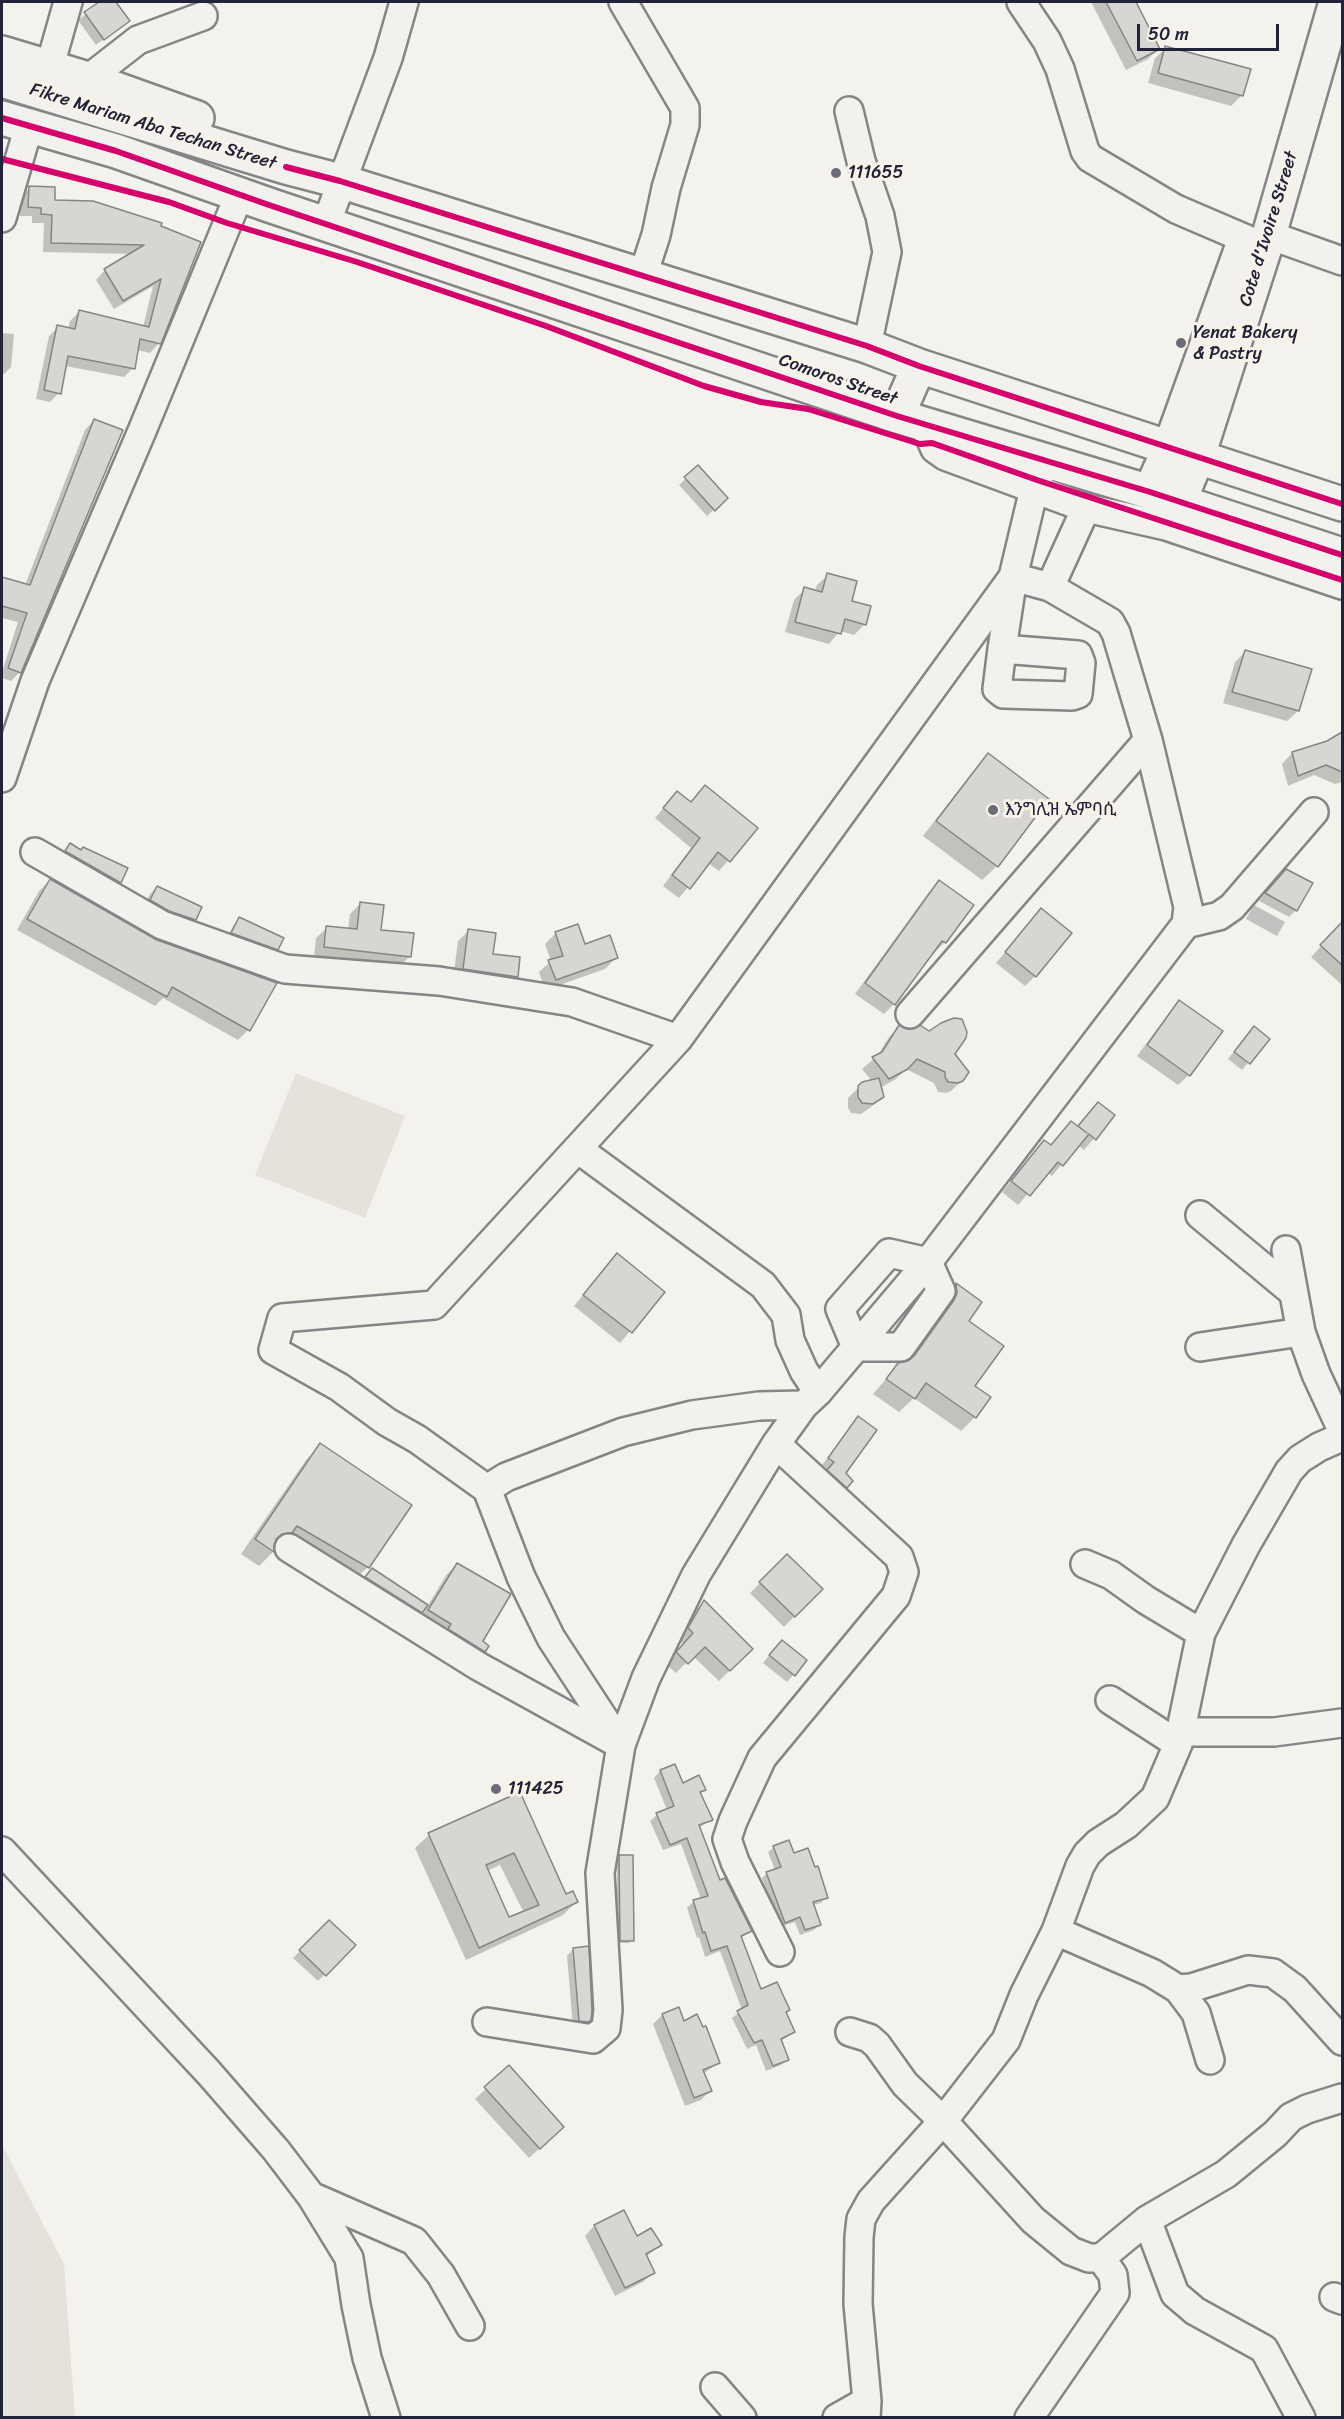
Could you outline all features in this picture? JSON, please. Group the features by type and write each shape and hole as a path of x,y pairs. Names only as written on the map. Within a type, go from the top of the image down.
{"main road":[{"name":"Cote d'Ivoire Street","path":"1257,237 1315,2"},
{"name":"Cote d'Ivoire Street","path":"1165,507 1336,2"},
{"path":"2,53 88,79 250,137 286,167"},
{"name":"Fikre Mariam Aba Techan Street","path":"2,80 286,167 340,181"},
{"name":"Fikre Mariam Aba Techan Street","path":"15,122 116,151 326,224"},
{"path":"340,181 867,346 919,366 1342,504"},
{"name":"Comoros Street","path":"326,224 910,420 1040,475 1342,555"},
{"path":"910,420 919,366"}],"street":[{"path":"49,69 68,2"},
{"path":"326,224 340,181 388,58 404,2"},
{"path":"623,2 685,108 685,125 643,275"},
{"path":"1021,2 1047,41 1060,69 1085,151 1090,158 1176,209 1257,237 1342,261"},
{"path":"88,79 138,40 203,16"},
{"path":"849,111 861,161 880,216 887,252 867,346"},
{"path":"2,218 15,122"},
{"path":"2,778 35,681 240,194"},
{"path":"1002,649 1013,577 1040,475 1086,508 1165,507 1342,585"},
{"path":"1050,587 1086,508"},
{"path":"487,2022 593,2039 606,2028 608,2010 600,1873 621,1745 646,1678 696,1575 776,1444 811,1399 928,1262 1186,924 1188,907 1148,740 1116,633 1110,622 1050,587 1013,577"},
{"path":"621,1745 551,1638 521,1577 487,1490 417,1439 387,1422 339,1387 273,1350 282,1318 434,1305 678,1040 1013,577"},
{"path":"910,1014 1148,740"},
{"path":"1186,924 1219,916 1232,907 1314,812"},
{"path":"35,852 162,925 285,969 439,981 572,1002 678,1040"},
{"path":"578,1149 763,1285 786,1315 790,1340 804,1371 811,1399"},
{"path":"1200,1215 1294,1293"},
{"path":"1286,1250 1301,1332 1316,1374 1342,1430"},
{"path":"856,1347 840,1309 889,1253 928,1262"},
{"path":"1200,1347 1301,1332"},
{"path":"487,1490 506,1477 623,1432 692,1414 811,1399"},
{"path":"837,2418 866,2409 858,2304 861,2219 872,2201 943,2121 1006,2040 1024,1995 1056,1931 1087,1854 1098,1843 1126,1825 1155,1798 1178,1738 1201,1633 1246,1545 1289,1471 1300,1459 1319,1447 1342,1437"},
{"path":"776,1444 899,1557 904,1572 896,1596 762,1758 727,1839 735,1862 780,1952"},
{"path":"289,1548 478,1666 621,1745"},
{"path":"1085,1564 1111,1575 1146,1600 1201,1633"},
{"path":"1110,1700 1178,1738 1274,1732 1342,1723"},
{"path":"2,1851 209,2073 276,2150 311,2196 349,2258 367,2358 386,2418"},
{"path":"1056,1931 1152,1972 1178,1989 1196,2013 1210,2060"},
{"path":"1178,1989 1191,1988 1248,1970 1273,1973 1296,1989 1341,2038"},
{"path":"850,2032 869,2038 877,2045 905,2084 943,2121 1033,2220 1071,2251 1089,2258 1101,2258 1147,2220 1226,2174 1275,2134 1291,2117 1307,2109 1342,2098"},
{"path":"311,2196 414,2241 441,2275 470,2326"},
{"path":"1147,2220 1175,2294 1195,2311 1264,2349 1301,2418"},
{"path":"1029,2418 1115,2293 1113,2275 1101,2258"},
{"path":"715,2387 742,2418"}],"shaded area":[{"path":"1254,905 1285,922 1277,936 1246,919"},
{"path":"296,1073 405,1116 365,1218 255,1175"},
{"path":"2,2145 64,2264 75,2417 2,2417"}],"building":[{"path":"99,2 116,2 130,21 104,40 84,12"},
{"path":"1106,2 1136,2 1160,49 1137,61"},
{"path":"1165,46 1251,69 1243,96 1158,73"},
{"path":"29,186 55,187 55,200 93,201 162,223 161,226 201,242 161,344 140,339 135,369 68,356 61,394 44,390 57,325 75,329 79,310 149,327 161,279 123,301 104,269 144,245 51,243 52,215 41,214 41,208 28,207"},
{"path":"94,419 123,430 21,673 8,668 27,613 2,606 2,577 30,585"},
{"path":"698,465 728,498 715,511 684,477"},
{"path":"827,573 857,581 852,601 871,606 866,625 845,619 841,634 795,622 804,587 822,592"},
{"path":"1245,650 1312,669 1299,711 1232,692"},
{"path":"1342,732 1342,772 1326,765 1298,776 1292,752 1327,741"},
{"name":"እንግሊዝ ኤምባሲ","path":"988,753 1049,799 998,867 936,821"},
{"path":"705,785 758,828 730,862 718,852 690,889 672,875 700,838 663,808 677,791 691,802"},
{"path":"70,843 81,850 83,847 128,868 121,883 65,851"},
{"path":"1286,869 1313,883 1297,911 1265,893"},
{"path":"50,879 157,940 277,983 250,1031 172,987 167,997 27,919"},
{"path":"939,880 974,905 946,943 942,941 895,1005 865,983"},
{"path":"157,886 202,907 196,920 169,911 150,900"},
{"path":"360,902 384,905 381,930 414,933 411,957 324,947 326,926 357,929"},
{"path":"1041,908 1072,933 1036,977 1005,952"},
{"path":"239,917 284,938 278,950 231,933"},
{"path":"1342,922 1342,965 1320,945"},
{"path":"578,924 585,944 610,935 618,958 556,980 548,960 563,956 555,932"},
{"path":"468,929 496,933 493,954 520,957 518,977 463,969"},
{"path":"1179,1000 1223,1031 1190,1076 1147,1045"},
{"path":"954,1018 962,1019 967,1032 966,1038 955,1054 969,1072 963,1081 948,1082 945,1072 917,1059 908,1069 889,1079 872,1057 882,1052 899,1025 908,1029 920,1025 929,1031"},
{"path":"1254,1026 1270,1039 1250,1064 1234,1052"},
{"path":"879,1078 884,1097 873,1104 862,1103 858,1097 858,1086 862,1082"},
{"path":"1098,1102 1115,1115 1096,1140 1089,1134 1063,1166 1058,1162 1030,1196 1011,1181 1044,1140 1051,1145 1071,1121 1087,1133 1078,1126"},
{"path":"617,1253 665,1292 632,1333 583,1295"},
{"path":"956,1283 982,1302 969,1321 1004,1346 975,1386 991,1397 976,1418 926,1383 915,1399 886,1379 898,1363 908,1361 914,1356 954,1300 957,1293"},
{"path":"858,1416 877,1430 846,1473 853,1481 847,1488 827,1470 834,1462 828,1458"},
{"path":"320,1443 412,1505 369,1568 297,1526 292,1533 282,1534 276,1539 274,1552 255,1539"},
{"path":"787,1554 823,1589 795,1617 759,1582"},
{"path":"457,1563 511,1594 483,1641 489,1646 485,1652 448,1629 451,1624 428,1610"},
{"path":"372,1568 428,1605 422,1613 365,1577"},
{"path":"704,1600 753,1649 730,1671 705,1647 688,1664 676,1652 693,1633 688,1628"},
{"path":"782,1640 807,1660 795,1676 769,1655"},
{"path":"675,1764 683,1783 699,1775 706,1790 700,1792 713,1820 699,1825 720,1880 725,1878 752,1931 741,1936 761,1989 777,1982 790,2010 786,2012 795,2032 781,2039 789,2060 773,2066 762,2040 754,2043 737,2011 748,2005 727,1946 711,1951 705,1932 703,1933 693,1900 708,1896 687,1838 670,1845 656,1813 674,1806 660,1770"},
{"path":"520,1792 566,1894 573,1891 578,1902 479,1948 428,1833","holes":["514,1853 539,1905 509,1917 486,1865"]},
{"path":"789,1840 794,1853 808,1848 815,1867 818,1866 828,1898 813,1902 821,1925 805,1930 800,1917 785,1923 766,1872 781,1867 773,1846"},
{"path":"619,1855 633,1855 634,1941 620,1941"},
{"path":"329,1920 356,1945 326,1976 299,1950"},
{"path":"589,1946 592,2010 591,2020 588,2022 579,2021 573,1948"},
{"path":"679,2007 684,2021 697,2014 703,2027 706,2026 720,2063 703,2070 712,2091 694,2098 662,2014"},
{"path":"509,2065 564,2127 540,2149 484,2087"},
{"path":"624,2210 637,2236 651,2228 662,2245 646,2254 655,2273 625,2288 594,2225"}],"cycle path":[{"path":"2,118 116,151 269,205 897,416 1150,492 1342,555"},
{"path":"2,159 169,202 227,223 357,262 546,326 704,386 761,402 808,409 920,444 932,443 1037,480 1342,580"},
{"path":"286,167 340,181 867,346 919,366 1342,504"}],"place":[{"name":"111655","path":"836,173"},
{"name":"Yenat Bakery & Pastry","path":"1181,343"},
{"name":"እንግሊዝ ኤምባሲ","path":"993,810"},
{"name":"111425","path":"496,1789"}]}
